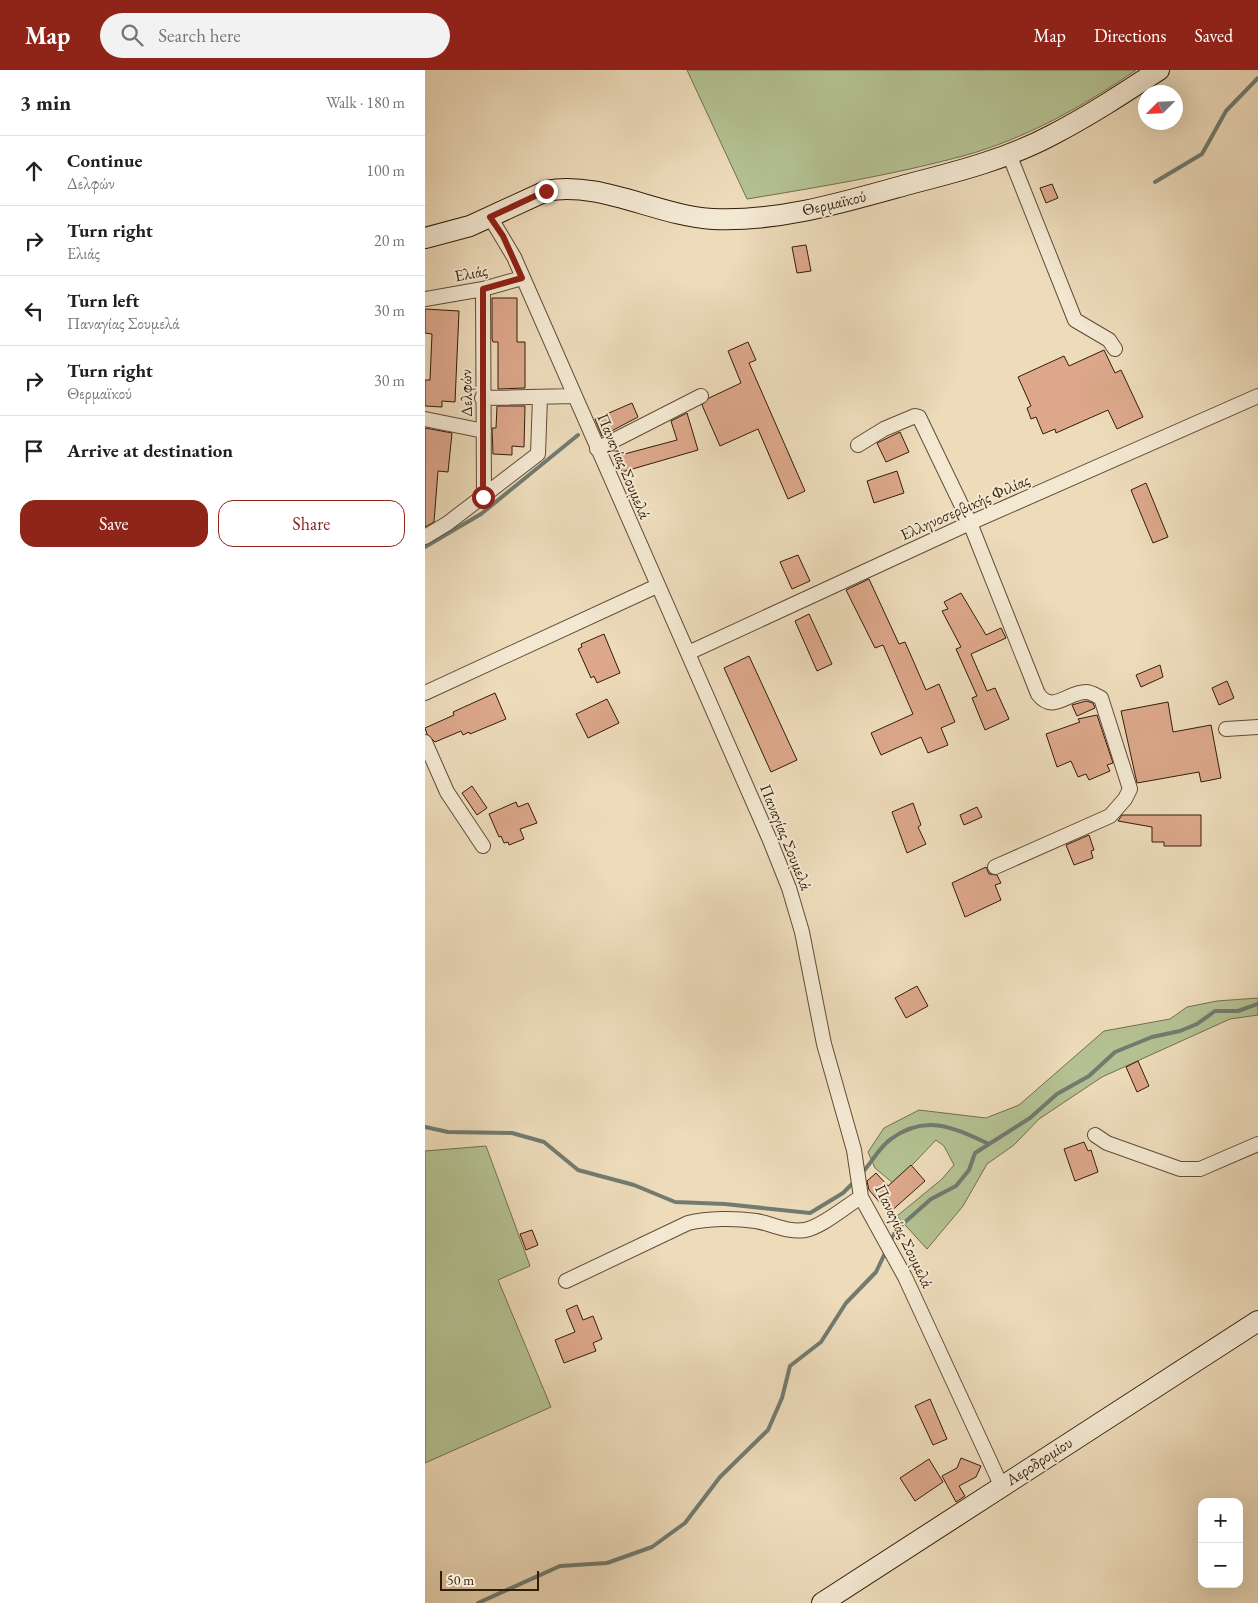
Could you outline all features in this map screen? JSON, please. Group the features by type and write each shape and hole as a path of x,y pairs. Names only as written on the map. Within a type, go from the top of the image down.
{"street":[{"name":"Θερμαϊκού","path":"425,238 450,233 546,191 572,188 693,218 761,218 869,196 1009,154 1051,136 1159,70"},
{"path":"1009,154 1075,320 1109,340 1115,349"},
{"name":"Παναγίας Σουμελά","path":"490,217 503,236 522,278 765,829 797,912 822,1036 849,1127 860,1191 905,1277 1001,1485"},
{"name":"Ελιάς","path":"425,299 483,289 522,278"},
{"name":"Δελφών","path":"483,289 483,497"},
{"path":"482,398 575,396"},
{"path":"597,449 701,396"},
{"name":"Ελληνοσερβικής Φιλίας","path":"687,653 970,523 1258,396"},
{"path":"425,537 448,523 538,454 540,397"},
{"path":"858,445 884,429 915,416 919,417 970,523 1038,694 1044,702 1051,703 1086,692 1101,698 1130,789 1125,799 1110,816 995,867"},
{"path":"425,419 484,431"},
{"path":"425,693 657,586"},
{"path":"1226,729 1258,728"},
{"path":"425,742 447,792 483,846"},
{"path":"1095,1135 1107,1143 1180,1169 1191,1170 1200,1170 1258,1144"},
{"path":"565,1281 688,1223 699,1221 750,1221 787,1229 805,1230 814,1227 860,1191"},
{"name":"Αεροδρομίου","path":"822,1603 1001,1485 1258,1321"}],"green space":[{"path":"687,70 1136,70 1075,109 1031,131 986,149 883,175 747,199"},
{"path":"1258,998 1258,1015 1230,1019 1102,1077 1039,1119 1014,1145 987,1164 963,1206 927,1249 897,1216 942,1179 954,1165 944,1146 936,1140 894,1184 875,1168 868,1152 884,1128 919,1110 986,1118 1019,1105 1104,1031 1170,1019 1187,1007 1217,1001"},
{"path":"486,1146 530,1266 498,1280 551,1407 425,1463 425,1151"}],"building":[{"path":"1052,184 1058,198 1046,203 1040,188"},
{"path":"806,245 811,271 797,273 792,247"},
{"path":"492,298 517,298 517,342 525,342 525,388 498,389 498,342 493,342 492,339"},
{"path":"425,309 459,311 455,402 442,401 442,407 425,406 425,380 430,380 432,334 425,333"},
{"path":"748,342 756,360 749,363 805,491 788,499 758,429 720,446 702,405 709,398 741,383 728,351"},
{"path":"1104,350 1115,373 1121,370 1143,417 1117,429 1108,410 1056,433 1055,429 1043,434 1036,417 1031,419 1027,408 1031,406 1018,377 1064,356 1069,366"},
{"path":"632,403 638,417 602,436 595,419"},
{"path":"497,406 525,406 524,447 512,446 512,455 493,454 492,428 496,428"},
{"path":"687,413 698,450 622,472 617,456 677,440 671,421"},
{"path":"425,428 452,433 448,472 438,471 434,522 425,527"},
{"path":"900,432 909,452 886,462 877,443"},
{"path":"897,471 904,493 874,503 867,481"},
{"path":"1146,483 1168,537 1153,543 1131,490"},
{"path":"798,555 810,581 792,589 780,562"},
{"path":"869,579 899,644 905,642 926,690 939,684 955,722 941,728 948,745 928,753 921,737 881,755 871,733 913,714 883,645 875,648 846,590"},
{"path":"961,593 986,635 1001,628 1006,638 971,654 987,691 995,688 1009,719 985,730 972,698 977,696 956,649 961,647 942,611 948,609 944,602"},
{"path":"809,614 832,664 817,671 795,621"},
{"path":"604,634 620,673 597,683 594,676 591,678 578,649 582,647 581,644"},
{"path":"749,656 797,760 771,772 724,668"},
{"path":"1160,665 1163,677 1141,687 1136,675"},
{"path":"1227,681 1234,698 1219,705 1212,688"},
{"path":"495,693 506,719 470,734 469,732 463,735 461,731 435,742 427,734 425,728 454,715 453,712"},
{"path":"607,699 619,723 588,738 576,714"},
{"path":"1086,701 1093,703 1095,708 1077,716 1072,705"},
{"path":"1168,702 1173,732 1211,725 1221,778 1201,782 1199,772 1137,783 1121,711"},
{"path":"1097,715 1113,763 1107,765 1110,771 1089,780 1086,774 1078,777 1071,761 1057,767 1046,734 1080,722 1078,719"},
{"path":"472,786 487,808 477,815 462,793"},
{"path":"516,802 518,807 528,803 537,823 520,829 524,839 509,845 508,842 504,843 501,836 499,837 489,814"},
{"path":"913,803 921,825 918,827 926,844 907,853 892,812"},
{"path":"977,807 982,817 964,825 960,815"},
{"path":"1122,815 1201,815 1201,846 1164,846 1164,842 1152,842 1152,827 1118,821"},
{"path":"1089,835 1094,850 1091,851 1093,858 1074,865 1066,845"},
{"path":"986,867 989,874 997,875 1001,883 995,885 1001,900 965,917 952,883"},
{"path":"917,986 928,1006 906,1018 895,998"},
{"path":"1138,1061 1149,1086 1137,1092 1126,1067"},
{"path":"1084,1142 1088,1151 1091,1150 1098,1172 1075,1181 1064,1149"},
{"path":"911,1165 925,1181 889,1213 869,1190 867,1181 876,1173 888,1186"},
{"path":"532,1230 538,1245 526,1250 520,1234"},
{"path":"577,1305 583,1320 593,1316 602,1339 593,1343 596,1351 564,1363 555,1340 575,1332 566,1310"},
{"path":"930,1399 947,1439 933,1445 915,1406"},
{"path":"961,1458 981,1466 976,1477 959,1486 965,1496 956,1502 942,1476 957,1468"},
{"path":"929,1459 943,1482 915,1501 900,1478"}],"waterway":[{"path":"1155,182 1202,154 1226,111 1258,78"},
{"path":"425,547 481,514 578,435"},
{"path":"890,1243 896,1230 931,1199 956,1186 969,1170 975,1153 1030,1118 1057,1094 1089,1076 1115,1052 1152,1037 1180,1031 1197,1024 1215,1011 1238,1011 1258,1004"},
{"path":"861,1174 887,1142 904,1131 916,1127 940,1126 964,1133 989,1144"},
{"path":"425,1127 448,1132 512,1133 544,1142 578,1170 634,1185 675,1202 725,1204 810,1213 843,1193 855,1181"},
{"path":"478,1603 560,1566 607,1563 652,1547 685,1523 720,1477 768,1430 782,1398 790,1366 821,1342 846,1303 876,1272 886,1251"}],"route":[{"path":"483,497 483,289 522,278 503,236 490,217 546,191"}]}
